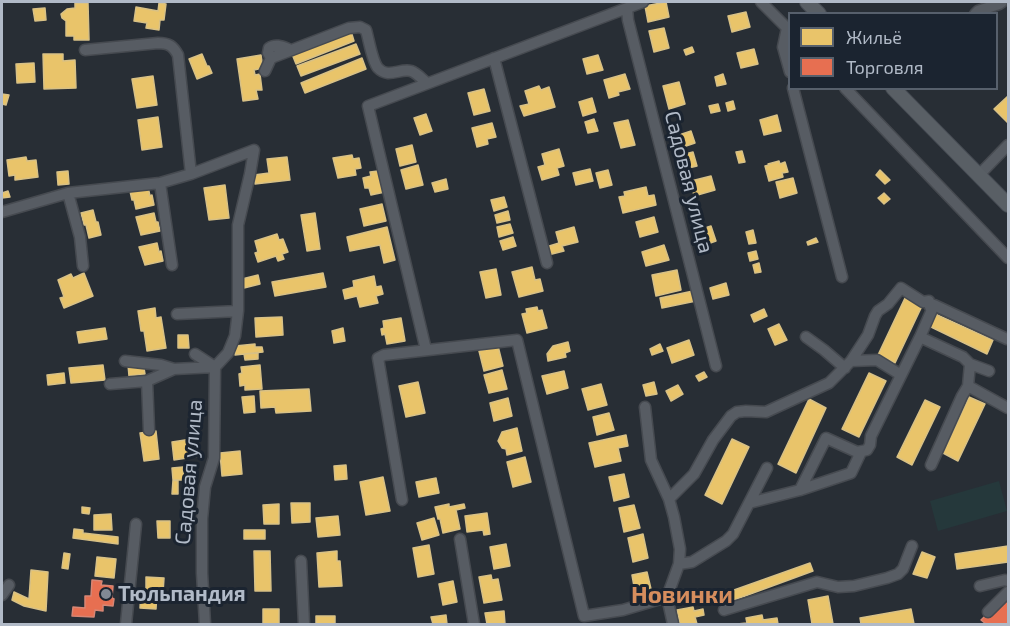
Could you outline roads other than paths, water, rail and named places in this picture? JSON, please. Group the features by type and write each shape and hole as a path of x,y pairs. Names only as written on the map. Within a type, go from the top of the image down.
{"main road":[{"path":"899,90 1008,205"}],"street":[{"path":"426,350 368,106 643,2"},
{"path":"761,2 788,30 783,48 788,68"},
{"path":"977,12 1002,2"},
{"name":"Садовая улица","path":"627,9 716,366"},
{"path":"265,71 271,58 349,28 360,27 366,30 377,66 382,71 390,74 408,70 427,83"},
{"path":"85,50 158,43 168,43 175,48 178,55 191,174"},
{"path":"494,58 547,263"},
{"path":"794,90 842,277"},
{"path":"847,90 1008,258"},
{"path":"979,174 1008,146"},
{"path":"2,212 68,193 160,183 254,150 238,225 238,311 235,336 228,353 215,368 174,369 161,365 126,361"},
{"path":"160,183 172,265"},
{"path":"68,193 80,237 83,266"},
{"path":"669,499 693,474 713,440 736,412 766,412 829,383 848,364 868,335 878,311 888,304 902,288 923,302 929,301 930,307 934,305 1007,339"},
{"path":"800,490 826,438 857,452 867,450 871,436 934,305"},
{"path":"177,314 238,311"},
{"path":"806,337 848,364 877,360 901,375"},
{"path":"920,337 963,357 970,364 989,371"},
{"path":"402,501 378,358 384,355 517,340 584,616 623,610 667,597"},
{"path":"195,354 215,368"},
{"path":"931,465 968,386 970,364"},
{"name":"Садовая улица","path":"205,624 202,519 205,487 214,458 215,368"},
{"path":"110,384 147,381 174,369"},
{"path":"147,381 149,430"},
{"path":"968,386 1008,408"},
{"path":"645,407 651,460 669,499 680,549 679,564 667,597 673,624"},
{"path":"749,502 800,490 851,473 861,452"},
{"path":"679,564 692,562 726,541 733,534 767,468"},
{"path":"126,624 136,524"},
{"path":"460,539 474,624"},
{"path":"723,610 817,582 838,587 887,579 903,569 912,546"},
{"path":"301,561 304,624"},
{"path":"980,586 1008,581"},
{"path":"2,594 9,585"},
{"path":"988,612 1008,592"}],"place":[{"name":"Тюльпандия","path":"106,594"}],"district":[{"name":"Новинки","path":"682,595"}]}
